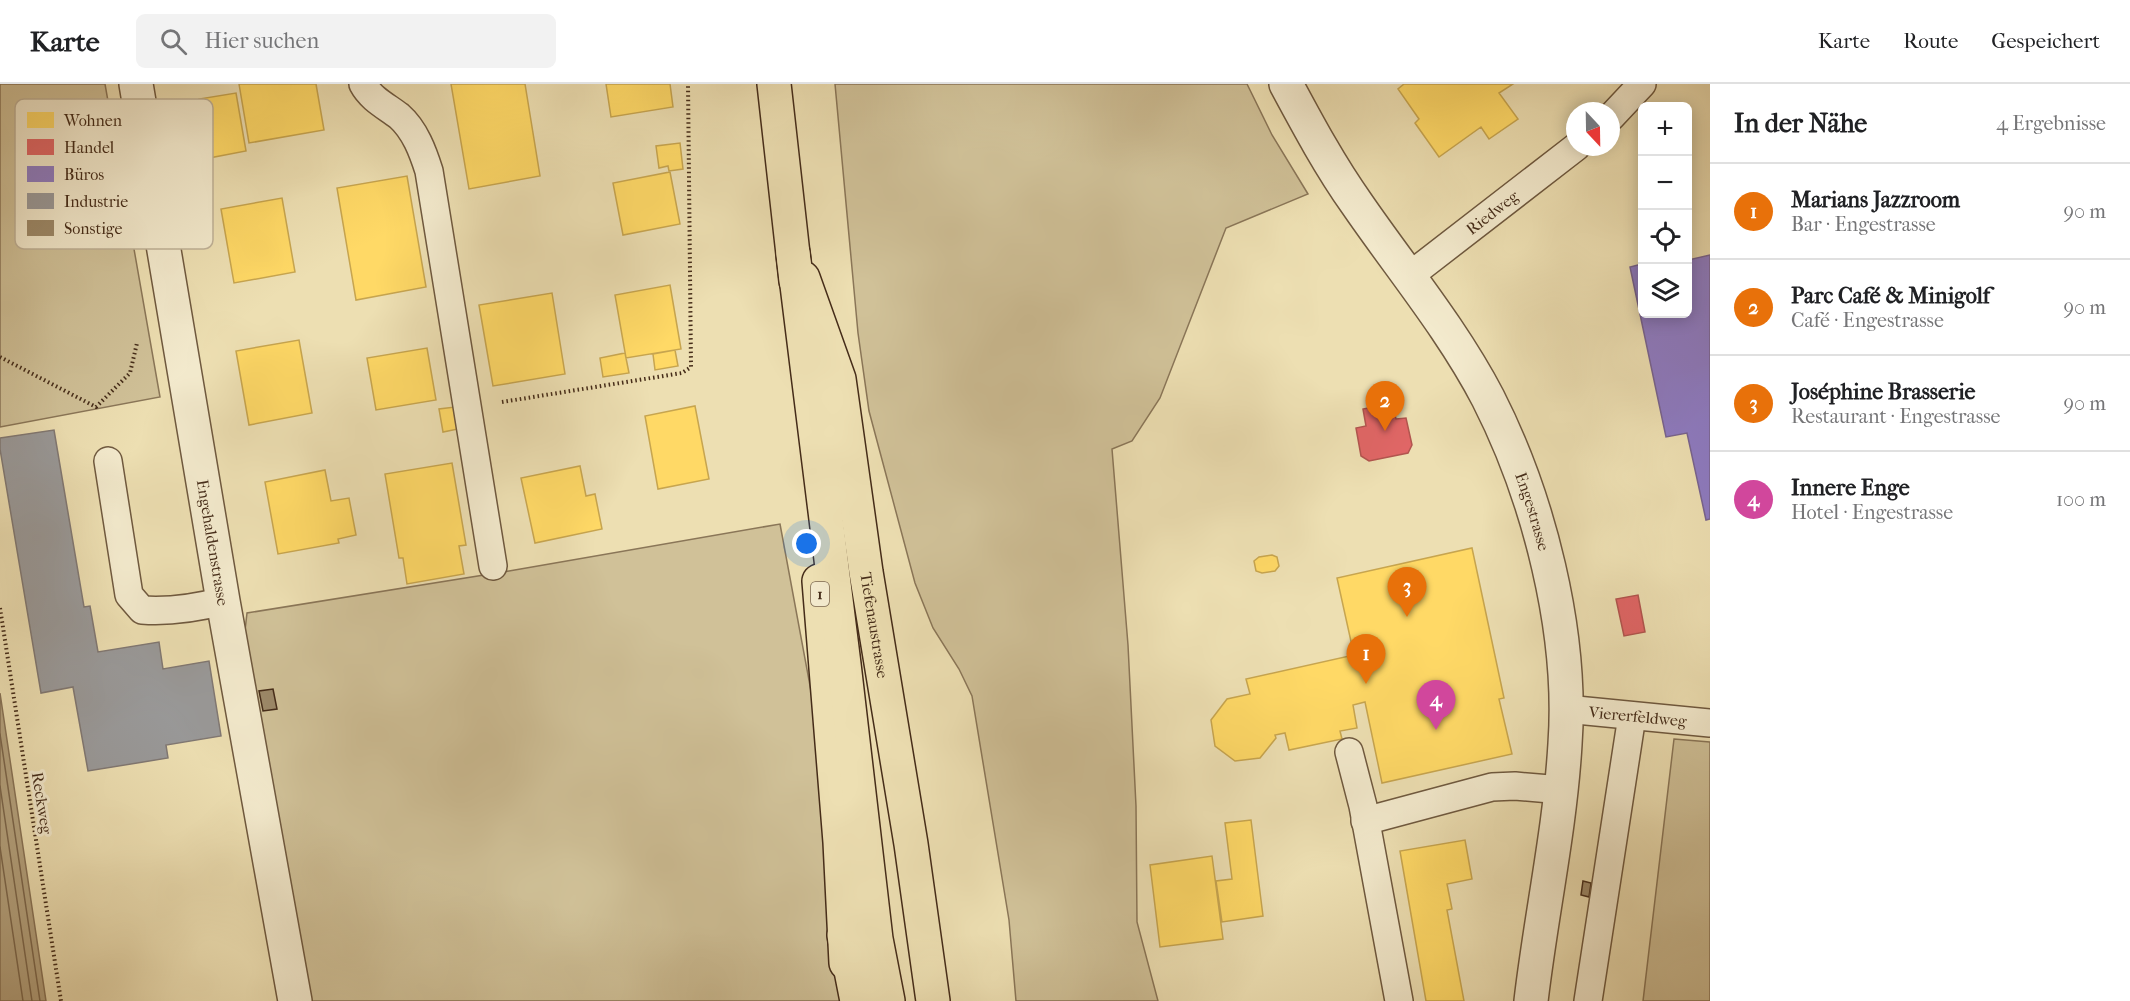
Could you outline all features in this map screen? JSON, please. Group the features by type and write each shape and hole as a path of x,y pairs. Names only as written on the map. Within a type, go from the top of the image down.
{"main road":[{"name":"Tiefenaustrasse","path":"774,84 793,253 840,842 849,1001"},
{"name":"Tiefenaustrasse","path":"793,253 839,379 866,572 911,844 933,1001"},
{"path":"793,253 876,939 888,1001"},
{"path":"844,935 857,1001"}],"street":[{"name":"Engehaldenstrasse","path":"136,84 138,99"},
{"name":"Engestrasse","path":"1286,84 1354,201 1456,345 1487,398 1526,486 1549,570 1563,650 1566,709 1562,790 1531,1001"},
{"name":"Engehaldenstrasse","path":"163,249 295,1001"}],"lane":[{"path":"363,84 369,94 401,118 414,134 429,171 493,566"},
{"path":"1620,107 1642,84"},
{"name":"Riedweg","path":"1408,277 1566,155"},
{"path":"108,461 129,595 135,603 142,610 161,611 223,601"},
{"name":"Viererfeldweg","path":"1566,709 1710,723"},
{"path":"1588,1001 1632,716"},
{"path":"1349,752 1365,821 1399,1001"},
{"path":"1365,821 1492,787 1515,786 1562,790"}],"path":[{"path":"492,404 682,373 691,367 688,84"},
{"path":"0,357 96,407 121,385 130,373 138,336"},
{"name":"Reckweg","path":"0,608 61,1001"}],"shaded area":[{"path":"0,84 105,84 108,99 15,99 15,249 134,249 160,397 0,427"},
{"path":"835,84 1247,84 1272,135 1308,194 1226,228 1160,398 1132,441 1112,449 1128,645 1136,806 1137,922 1158,1001 1016,1001 1009,920 972,696 959,669 933,628 915,583 869,411 858,333"},
{"path":"780,524 839,842 852,1001 307,1001 240,675 247,613"},
{"path":"1674,739 1710,742 1710,1001 1643,1001"}],"water":[{"path":"0,693 46,1001 0,1001"}],"building: Wohnen":[{"path":"239,84 316,84 324,130 249,143"},
{"path":"451,84 525,84 540,176 469,189"},
{"path":"606,84 670,84 673,107 611,117"},
{"path":"1404,84 1513,84 1499,93 1518,119 1489,139 1481,127 1439,157 1415,123 1419,119 1398,89"},
{"path":"236,93 246,151 213,157 213,99 199,99"},
{"path":"680,143 683,169 669,171 668,166 659,168 656,146"},
{"path":"670,172 680,224 623,235 613,183"},
{"path":"407,176 426,287 356,300 337,188"},
{"path":"282,198 295,272 234,283 221,209"},
{"path":"670,285 681,349 626,358 615,295"},
{"path":"552,293 565,374 493,386 479,305"},
{"path":"299,340 312,413 249,425 236,351"},
{"path":"427,348 436,400 376,410 367,358"},
{"path":"675,350 678,366 655,370 653,354"},
{"path":"625,353 629,373 603,377 600,358"},
{"path":"695,406 709,479 658,489 645,416"},
{"path":"455,407 458,429 443,432 439,409"},
{"path":"452,463 466,545 459,546 464,574 407,584 403,558 399,558 385,474"},
{"path":"580,466 586,496 595,494 602,529 535,543 521,478"},
{"path":"325,470 331,501 349,498 356,535 338,539 339,543 278,554 265,482"},
{"path":"1472,548 1504,698 1499,699 1512,754 1382,783 1365,702 1353,705 1357,728 1340,731 1342,739 1289,750 1285,733 1275,735 1276,738 1260,758 1235,761 1215,746 1211,720 1227,699 1250,694 1246,679 1354,655 1337,578"},
{"path":"1272,555 1277,557 1279,566 1275,571 1262,573 1256,571 1254,561 1259,557"},
{"path":"1251,820 1263,916 1222,922 1216,881 1232,879 1225,823"},
{"path":"1465,840 1472,879 1447,884 1452,909 1447,910 1464,1001 1426,1001 1400,851"},
{"path":"1212,856 1223,939 1160,947 1150,865"}],"building: Handel":[{"path":"1392,403 1396,419 1406,418 1412,445 1408,453 1369,461 1361,456 1356,428 1366,426 1363,409"},
{"path":"1638,595 1645,632 1624,636 1616,599"}],"building: Büros":[{"path":"1710,255 1710,519 1706,520 1687,433 1666,437 1641,318 1692,318 1692,259"},
{"path":"1638,265 1638,305 1630,267"}],"building: Industrie":[{"path":"54,430 84,607 90,606 98,652 159,642 163,669 209,661 221,736 166,745 168,758 88,771 73,687 41,693 0,438"}],"building: Sonstige":[{"path":"273,689 277,709 263,711 259,691"},
{"path":"1583,881 1591,883 1589,897 1581,895"}],"place":[{"name":"Parc Café & Minigolf","path":"1385,431"},
{"name":"Joséphine Brasserie","path":"1407,617"},
{"name":"Marians Jazzroom","path":"1366,684"},
{"name":"Innere Enge","path":"1436,730"}]}
